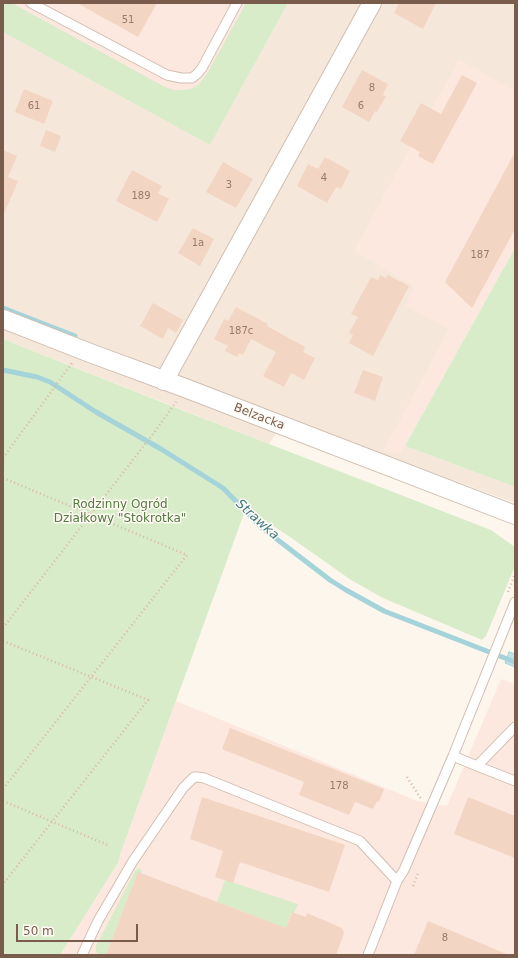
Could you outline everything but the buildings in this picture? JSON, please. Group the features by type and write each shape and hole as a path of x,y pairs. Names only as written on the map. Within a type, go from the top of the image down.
{"street":[{"path":"164,381 372,3"},
{"name":"Belzacka","path":"3,319 515,515"}],"lane":[{"path":"31,3 167,75 181,78 192,78 202,68 237,3"},
{"path":"368,955 397,882 404,870 453,756 515,602"},
{"path":"477,766 515,727"},
{"path":"453,756 515,781"},
{"path":"82,955 98,921 133,861 183,788 194,777 204,778 360,841 397,882"}],"path":[{"path":"3,458 71,366"},
{"path":"3,628 174,407"},
{"path":"3,478 187,555 3,789"},
{"path":"3,640 148,700 3,884"},
{"path":"407,777 422,802"},
{"path":"3,801 110,846"}],"shaded area":[{"path":"3,3 288,3 210,145 3,32"},
{"path":"288,3 515,3 515,248 405,446 515,487 515,503 396,459 277,432 269,444 3,339 3,32 210,145"},
{"path":"459,60 515,91 515,248 399,455 384,450 449,329 406,306 414,286 354,251"},
{"path":"501,679 515,684 515,955 60,955 118,863 176,701 417,801 447,806"}],"green space":[{"path":"5,3 12,3 165,87 174,90 184,90 191,89 199,84 207,74 246,3 288,3 210,145 3,32 3,8"},
{"path":"515,248 515,487 405,446"},
{"name":"Rodzinny Ogród Działkowy \"Stokrotka\"","path":"3,339 491,530 515,547 515,566 486,636 482,640 383,598 351,580 246,508 118,863 60,955 3,955"},
{"path":"138,868 142,870 141,874 138,873 106,955 99,955 96,952 96,946 135,871"},
{"path":"225,880 298,904 294,913 291,913 286,928 217,902"}],"water":[{"path":"509,652 515,654 515,667 505,663"}],"waterway":[{"path":"3,308 75,336"},
{"name":"Strawka","path":"3,370 37,377 50,382 96,412 161,449 223,488 261,527 330,580 346,590 384,611 515,662"}]}
